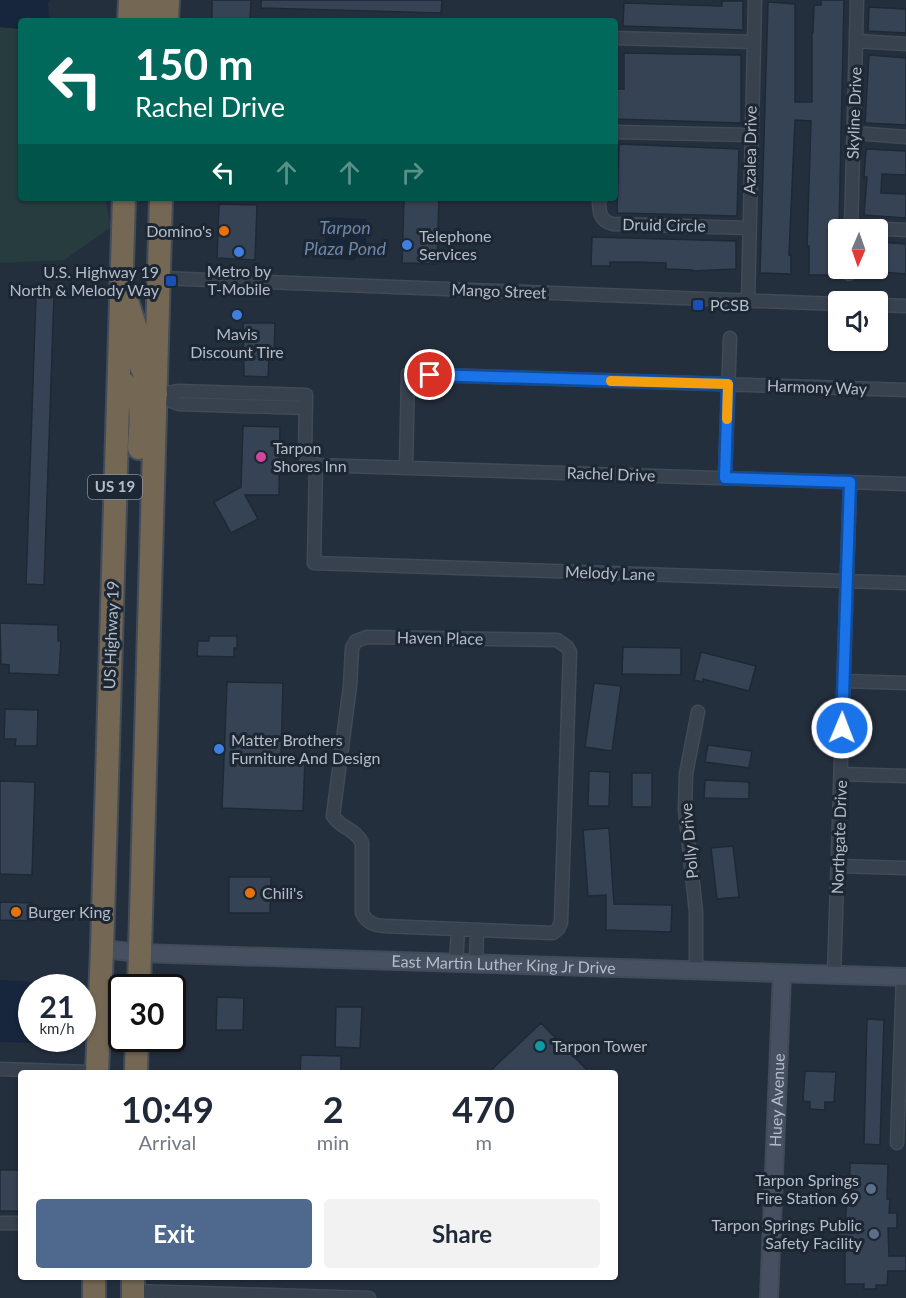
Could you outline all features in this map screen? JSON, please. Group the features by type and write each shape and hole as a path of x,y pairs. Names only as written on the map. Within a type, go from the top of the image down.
{"highway":[{"path":"129,0 129,18"},
{"path":"149,0 150,18"},
{"path":"167,18 168,0"},
{"name":"US Highway 19","path":"97,1070 124,201"},
{"name":"US 19","path":"139,974 161,201"},
{"path":"121,285 139,338 140,364 157,395"},
{"path":"119,380 132,388 137,395 140,408 138,490 152,556"},
{"path":"136,1070 137,1052"},
{"path":"94,1280 94,1298"}],"street":[{"name":"Azalea Drive","path":"748,301 750,135 755,0"},
{"name":"Skyline Drive","path":"851,219 857,0"},
{"path":"618,38 753,42"},
{"path":"856,41 906,45"},
{"path":"618,132 750,135"},
{"path":"854,134 906,137"},
{"name":"Druid Circle","path":"599,201 602,218 607,223 749,228"},
{"path":"888,229 906,230"},
{"name":"Mango Street","path":"160,278 828,304"},
{"path":"888,305 906,306"},
{"path":"725,478 730,338"},
{"name":"Harmony Way","path":"406,467 408,374 906,390"},
{"path":"157,395 179,404 306,402 304,456 316,465"},
{"name":"Rachel Drive","path":"316,465 906,484"},
{"name":"Melody Lane","path":"316,465 314,563 906,583"},
{"name":"Northgate Drive","path":"834,975 850,482"},
{"name":"Haven Place","path":"360,638 557,640 570,652 561,922 558,929 548,934 477,931 378,925 366,920 362,913 362,843 356,833 338,822 333,816 350,686 352,648 353,643 360,638"},
{"path":"843,681 906,683"},
{"name":"Polly Drive","path":"696,972 696,912 685,810 686,774 698,712"},
{"path":"841,774 906,776"},
{"path":"838,866 906,868"},
{"path":"456,964 458,930"},
{"path":"476,964 477,931"},
{"name":"East Martin Luther King Jr Drive","path":"102,949 140,953 904,977"},
{"name":"Huey Avenue","path":"770,1298 782,974"},
{"path":"897,1143 904,977"},
{"path":"0,1069 30,1070"},
{"path":"0,1223 18,1224"},
{"path":"130,1286 369,1298"}],"green space":[{"path":"0,27 18,29 18,201 106,201 111,227 64,260 0,263"}],"water":[{"path":"0,0 50,0 48,2 49,18 18,18 18,29 0,27"},
{"name":"Tarpon Plaza Pond","path":"326,217 366,219 366,248 354,260 324,259"},
{"path":"0,980 18,981 18,1042 0,1042"}],"building":[{"path":"212,0 251,0 250,18 212,18"},
{"path":"261,0 442,0 441,13 261,8"},
{"path":"821,0 844,0 839,219 828,219 828,275 809,275 809,246 807,246 811,121 795,120 789,255 791,255 791,274 760,273 768,2 795,4 795,102 812,102 814,5 821,5"},
{"path":"722,1 743,1 743,30 623,26 624,3 722,6"},
{"path":"869,7 906,9 906,33 868,31"},
{"path":"624,53 741,55 741,123 618,119 618,89 624,89"},
{"path":"869,55 906,58 906,125 865,123"},
{"path":"619,144 739,149 737,216 617,213"},
{"path":"866,149 906,151 906,175 882,174 881,193 906,194 906,218 864,215 867,177 864,177"},
{"path":"404,201 439,201 437,264 402,263"},
{"path":"219,204 257,205 255,260 217,258"},
{"path":"592,237 736,241 736,269 692,271 666,269 666,263 635,262 610,262 610,266 591,266"},
{"path":"888,243 906,244 906,274 888,272"},
{"path":"36,295 54,296 44,585 26,584"},
{"path":"243,323 275,323 274,357 269,357 268,377 244,376"},
{"name":"Tarpon Shores Inn","path":"243,426 280,427 279,495 245,495 258,519 231,533 214,502 241,487"},
{"path":"0,623 58,625 58,641 61,641 59,675 9,673 9,665 1,664"},
{"path":"209,636 237,636 234,657 197,656 198,641 209,641"},
{"path":"623,647 681,648 681,675 622,674"},
{"path":"701,652 756,666 749,691 703,679 703,682 694,680"},
{"path":"227,682 283,683 281,759 305,760 303,811 222,808"},
{"path":"594,683 621,686 612,751 585,747"},
{"path":"5,709 38,710 37,746 15,746 16,739 4,739"},
{"path":"708,745 752,751 749,768 705,762"},
{"path":"589,771 610,772 609,806 588,806"},
{"path":"632,773 652,773 652,807 632,807"},
{"path":"705,780 749,782 749,799 704,798"},
{"path":"0,781 35,782 32,875 0,874"},
{"path":"609,828 614,904 672,905 671,932 606,930 606,895 588,896 583,830"},
{"path":"733,846 739,897 717,899 711,848"},
{"path":"229,877 271,877 270,913 229,913"},
{"name":"Burger King","path":"0,902 32,903 31,921 0,920"},
{"path":"217,997 244,998 243,1030 216,1030"},
{"path":"336,1007 362,1007 360,1048 335,1047"},
{"path":"867,1019 884,1020 880,1145 864,1144"},
{"name":"Tarpon Tower","path":"541,1023 587,1070 491,1070"},
{"path":"301,1055 341,1056 341,1070 300,1070"},
{"path":"805,1071 836,1072 834,1102 825,1102 825,1110 810,1109 810,1102 803,1101"},
{"path":"850,1163 888,1164 889,1213 897,1213 897,1228 888,1228 889,1256 906,1256 906,1271 888,1271 887,1285 876,1285 876,1289 864,1289 864,1284 845,1284 845,1243 838,1242 838,1225 845,1225 847,1199 849,1198"},
{"path":"0,1170 18,1170 18,1211 0,1211"}],"slow traffic":[{"path":"611,381 728,384 727,419"}],"place":[{"name":"Domino's","path":"224,231"},
{"name":"Telephone Services","path":"407,245"},
{"name":"Metro by T-Mobile","path":"239,252"},
{"name":"U.S. Highway 19 North & Melody Way","path":"171,281"},
{"name":"PCSB","path":"698,305"},
{"name":"Mavis Discount Tire","path":"237,315"},
{"name":"Tarpon Shores Inn","path":"261,457"},
{"name":"Matter Brothers Furniture And Design","path":"219,749"},
{"name":"Chili's","path":"250,893"},
{"name":"Burger King","path":"16,912"},
{"name":"Tarpon Tower","path":"540,1046"},
{"name":"Tarpon Springs Fire Station 69","path":"871,1189"},
{"name":"Tarpon Springs Public Safety Facility","path":"874,1234"}],"route":[{"path":"430,375 728,384 725,478 850,482 842,728"}]}
